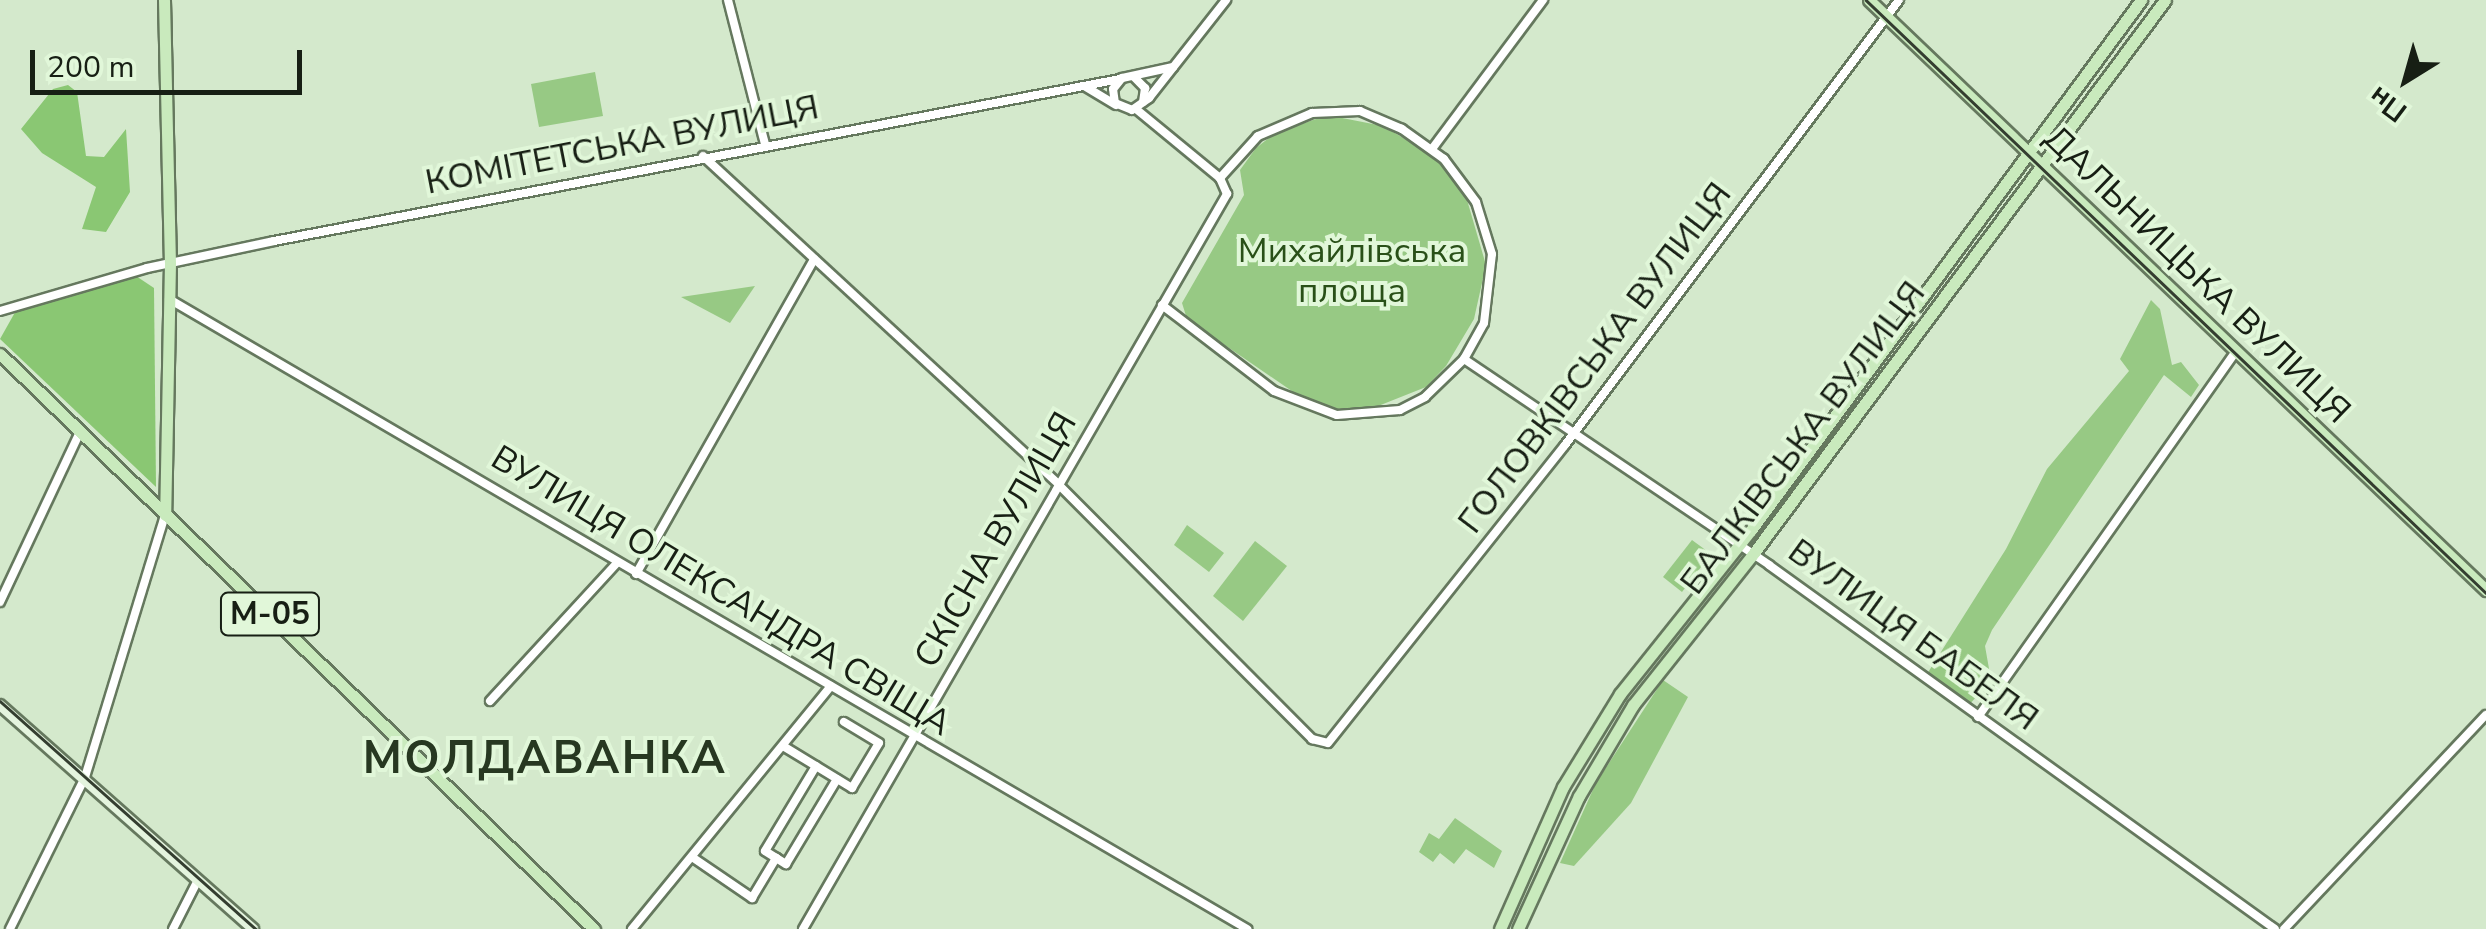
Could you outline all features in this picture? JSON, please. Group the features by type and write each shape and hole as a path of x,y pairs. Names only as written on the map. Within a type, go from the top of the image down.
{"main road":[{"path":"164,0 170,263 165,515"},
{"name":"ДАЛЬНИЦЬКА ВУЛИЦЯ","path":"1869,0 2486,590"},
{"name":"БАЛКІВСЬКА ВУЛИЦЯ","path":"1500,929 1548,819 1604,719 1740,544 2142,0"},
{"name":"БАЛКІВСЬКА ВУЛИЦЯ","path":"1518,929 1619,726 1754,554 2165,0"},
{"name":"М-05","path":"0,354 594,929"},
{"path":"0,705 253,929"}],"street":[{"path":"728,0 766,144"},
{"path":"1140,106 1226,0"},
{"path":"1432,149 1543,0"},
{"name":"ГОЛОВКІВСЬКА ВУЛИЦЯ","path":"1060,485 1270,699 1312,738 1328,743 1573,435 1899,0"},
{"path":"1117,105 1113,89 1120,79 1173,67"},
{"path":"1134,77 1145,88 1140,106"},
{"name":"КОМІТЕТСЬКА ВУЛИЦЯ","path":"0,311 170,263 703,156 1120,79"},
{"path":"1086,87 1117,105 1140,106 1220,178 1258,136 1312,113 1360,112 1432,149 1476,202 1492,254 1484,322 1464,359 1400,410 1337,416 1274,391 1162,305"},
{"path":"703,156 1060,485"},
{"name":"CКІСНА ВУЛИЦЯ","path":"803,929 1227,194 1220,178"},
{"path":"636,574 814,258"},
{"name":"ВУЛИЦЯ ОЛЕКСАНДРА СВІЩА","path":"170,298 617,564 1247,929"},
{"path":"1978,717 2236,351"},
{"name":"ВУЛИЦЯ БАБЕЛЯ","path":"1464,359 1740,544 2275,929"},
{"path":"0,602 80,432"},
{"path":"10,929 83,780 165,515"},
{"path":"490,701 617,564"},
{"path":"632,929 831,686"},
{"path":"2284,929 2486,715"},
{"path":"782,746 852,788 879,743 844,722"},
{"path":"816,766 765,851 776,858 786,864 837,779"},
{"path":"692,856 752,898 776,858"},
{"path":"173,929 198,880"}],"green space":[{"path":"595,72 603,116 539,127 531,84"},
{"path":"68,85 77,92 86,156 104,157 126,129 130,192 106,232 82,229 96,187 42,153 21,129 53,89"},
{"name":"Михайлівська площа","path":"1327,115 1383,126 1434,156 1465,193 1486,265 1474,319 1446,366 1426,387 1358,414 1318,409 1187,319 1182,303 1244,195 1240,170 1256,148 1274,134"},
{"path":"136,276 154,288 156,487 0,339 18,307"},
{"path":"755,286 730,323 681,297"},
{"path":"2151,300 2160,309 2172,365 2181,362 2199,385 2191,397 2164,375 1992,630 1985,646 1991,680 1969,705 1927,674 2006,549 2047,469 2129,371 2120,359"},
{"path":"1187,525 1224,553 1209,572 1174,545"},
{"path":"1692,540 1711,554 1682,592 1663,577"},
{"path":"1255,541 1287,566 1243,621 1213,596"},
{"path":"1663,680 1688,697 1631,803 1574,866 1560,863 1596,783"},
{"path":"1455,818 1502,851 1494,868 1466,849 1454,864 1440,853 1433,862 1419,852 1429,833 1439,839"}],"tram line":[{"path":"1866,0 2486,593"},
{"path":"0,701 256,929"}],"district":[{"name":"МОЛДАВАНКА","path":"545,759"}]}
